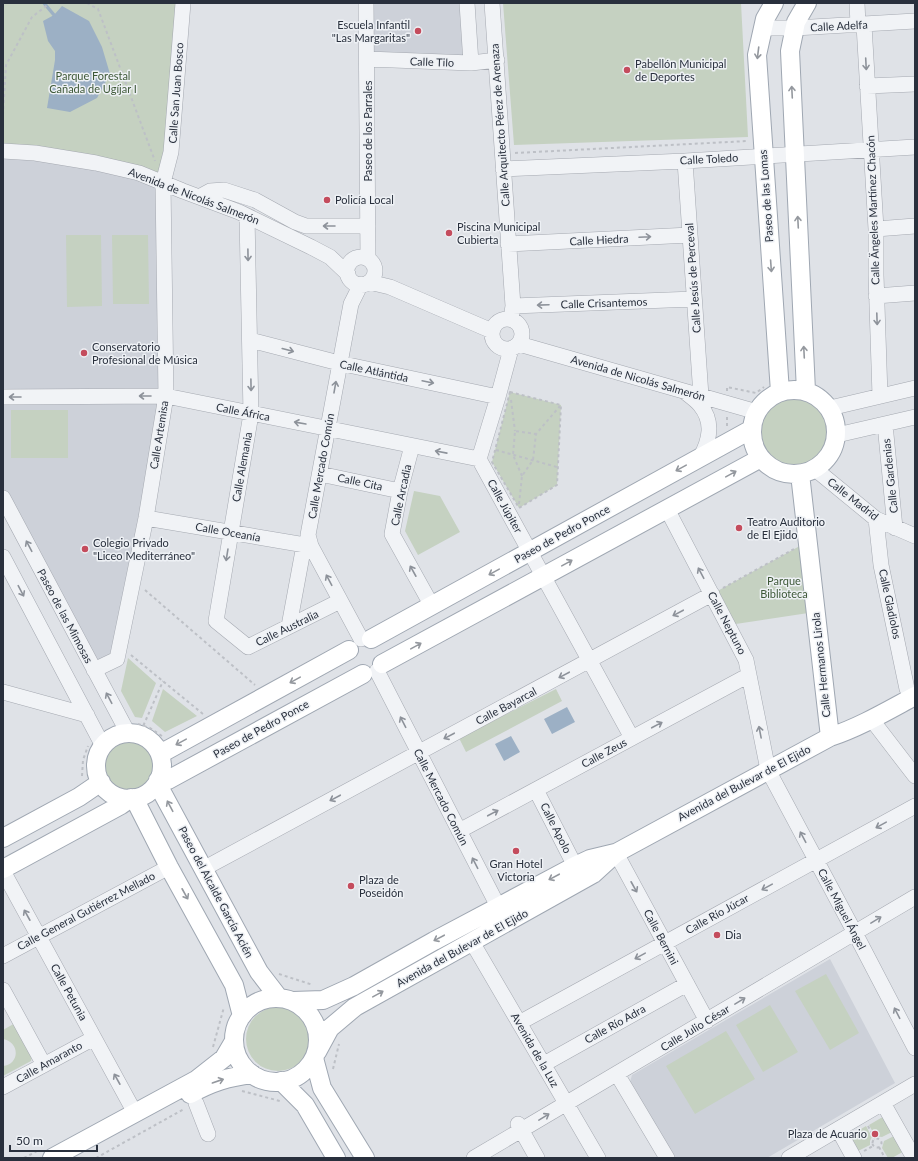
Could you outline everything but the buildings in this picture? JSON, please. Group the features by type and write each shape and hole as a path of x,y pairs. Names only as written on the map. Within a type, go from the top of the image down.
{"main road":[{"name":"Paseo de las Lomas","path":"774,3 765,19 757,55 780,392"},
{"path":"806,391 790,50 796,22 807,3"},
{"path":"793,389 806,391 824,401 830,408 836,421 837,434 834,448 826,460 808,471 785,473 772,468 761,458 752,439 752,429 757,412 763,403 771,396 793,389"},
{"name":"Paseo de Pedro Ponce","path":"160,754 752,429"},
{"name":"Paseo de Pedro Ponce","path":"158,782 168,780 374,670 543,576 761,458"},
{"name":"Calle Hermanos Lirola","path":"808,471 807,542 830,737"},
{"path":"360,643 381,646 384,652 384,658 374,670 354,670 350,666 348,661 360,643"},
{"name":"Avenida del Bulevar de El Ejido","path":"286,999 323,1000 354,986 434,941 502,915 593,874 616,853 830,737 872,720 908,691"},
{"name":"Avenida del Bulevar de El Ejido","path":"830,737 844,724 908,691"},
{"path":"134,734 148,739 155,745 160,754 162,763 161,774 158,782 150,791 141,796 132,798 113,794 106,789 97,773 96,764 98,754 110,739 118,735 134,734"},
{"path":"3,838 79,797 101,782"},
{"name":"Paseo del Alcalde García Acién","path":"158,782 259,972 286,999"},
{"path":"132,798 234,985 242,1016"},
{"path":"3,870 132,798"},
{"name":"Avenida del Bulevar de El Ejido","path":"315,1055 330,1028 355,1007 472,942 502,915 575,866 590,859 616,853"},
{"path":"49,1152 135,1113 196,1080 224,1058 234,1041 236,1028 242,1016 252,1006 264,1000 286,999 304,1007 312,1016 318,1034 315,1055 306,1070 294,1078 281,1081 266,1080 252,1074 243,1065 237,1054 234,1041"},
{"path":"315,1055 321,1086 365,1158"},
{"path":"72,1158 205,1086 229,1077 252,1074"},
{"path":"281,1081 305,1105 336,1158"}],"street":[{"name":"Calle San Juan Bosco","path":"163,183 171,152 183,3"},
{"name":"Paseo de los Parrales","path":"366,3 368,226 366,271"},
{"path":"467,3 471,63"},
{"name":"Calle Arquitecto Pérez de Arenaza","path":"492,3 497,60 512,312"},
{"name":"Calle Ängeles Martínez Chacón","path":"857,3 861,25 867,86 876,229 876,296 880,396"},
{"name":"Calle Adelfa","path":"763,28 861,25 915,21"},
{"name":"Calle Tilo","path":"367,59 471,63 497,60"},
{"path":"867,86 915,84"},
{"name":"Calle Toledo","path":"503,169 685,160 763,148 795,154 915,147"},
{"name":"Avenida de Nicolás Salmerón","path":"3,151 35,153 96,163 139,173 248,216 330,257 366,271 390,287 492,331"},
{"name":"Calle Jesús de Perceval","path":"685,160 702,396"},
{"name":"Calle Artemisa","path":"94,670 117,659 146,518 166,396 163,183"},
{"path":"199,197 210,191 224,190 255,200 306,226 368,226"},
{"name":"Calle Alemania","path":"216,621 251,414 248,216"},
{"path":"300,223 311,247"},
{"path":"876,229 915,226"},
{"name":"Calle Hiedra","path":"508,244 690,235"},
{"name":"Avenida de Nicolás Salmerón","path":"330,257 348,274 352,281 366,271"},
{"name":"Calle Mercado Común","path":"289,626 308,546 308,535 351,304 366,271"},
{"path":"876,296 915,293"},
{"name":"Calle Crisantemos","path":"512,312 694,300"},
{"path":"480,459 504,395 515,346 523,334 522,329 512,312 497,322 492,331 492,336 497,345 506,349 515,346"},
{"name":"Calle Atlántida","path":"250,340 340,363 504,395"},
{"name":"Avenida de Nicolás Salmerón","path":"515,346 685,391 757,412"},
{"path":"830,408 915,388"},
{"path":"685,391 700,405 708,420 709,433 707,446 700,458"},
{"name":"Calle África","path":"3,397 166,396 480,459"},
{"path":"837,434 915,417"},
{"name":"Calle Gardenias","path":"885,424 896,528"},
{"name":"Calle Arcadia","path":"412,446 400,491 392,534 432,606"},
{"name":"Calle Júpiter","path":"480,459 515,513 530,552 632,738"},
{"name":"Calle Madrid","path":"808,471 876,519 915,536"},
{"name":"Calle Cita","path":"320,474 400,491"},
{"name":"Paseo de las Mimosas","path":"3,498 94,670 134,734"},
{"name":"Calle Neptuno","path":"667,509 746,660 768,770"},
{"name":"Calle Oceanía","path":"146,518 308,546"},
{"name":"Calle Gladiolos","path":"876,519 882,565 908,691"},
{"name":"Calle Mercado Común","path":"308,546 340,601 360,643"},
{"path":"3,557 103,746"},
{"name":"Calle Bayarcal","path":"204,870 712,594"},
{"name":"Calle Australia","path":"216,621 248,647 340,601"},
{"name":"Calle Mercado Común","path":"374,670 419,753 502,915"},
{"name":"Calle Zeus","path":"459,832 749,675"},
{"path":"3,692 87,715"},
{"path":"872,720 915,776"},
{"name":"Calle Miguel Ángel","path":"768,770 915,1048"},
{"name":"Calle Apolo","path":"536,790 575,866"},
{"name":"Calle Río Júcar","path":"519,1023 915,806"},
{"name":"Calle Bernini","path":"616,853 707,1021"},
{"name":"Calle General Gutiérrez Mellado","path":"3,956 169,866"},
{"name":"Calle Petunia","path":"3,870 135,1113"},
{"name":"Calle Julio César","path":"479,1157 519,1127 566,1103 617,1074 915,897"},
{"name":"Avenida de la Luz","path":"472,942 598,1158"},
{"name":"Calle Río Adra","path":"544,1064 687,984"},
{"path":"3,990 44,1065"},
{"name":"Calle Amaranto","path":"3,1087 94,1038"},
{"path":"617,1074 667,1158"},
{"path":"794,1157 838,1129 915,1084"},
{"path":"196,1103 208,1134"},
{"path":"883,1103 914,1158"},
{"path":"519,1127 537,1158"},
{"path":"838,1129 854,1158"}],"path":[{"path":"3,115 6,65 32,17 50,3"},
{"path":"87,3 98,9 155,161"},
{"path":"3,62 6,65"},
{"path":"502,154 763,148"},
{"path":"504,395 561,405"},
{"path":"504,395 515,431 513,455 522,476"},
{"path":"504,395 496,450 492,462 515,513"},
{"path":"515,513 522,476 533,460 536,434 561,405"},
{"path":"515,513 556,485 561,405"},
{"path":"515,431 536,434"},
{"path":"496,450 558,467"},
{"path":"712,594 807,542"},
{"path":"134,580 267,696"},
{"path":"120,646 215,724"},
{"path":"134,734 163,681"},
{"path":"259,972 266,970 328,990 332,996"},
{"path":"212,1049 224,1007"},
{"path":"321,1086 330,1080 340,1037"},
{"path":"240,1090 292,1104 299,1100"},
{"path":"96,1158 196,1103"},
{"path":"866,1122 875,1139"},
{"path":"875,1139 878,1138 881,1140 882,1145 879,1147"},
{"path":"875,1139 872,1143 874,1146 879,1147 886,1158"},
{"path":"24,1158 49,1152"}],"shaded area":[{"name":"Escuela Infantil \"Las Margaritas\"","path":"366,3 467,3 471,63 367,59"},
{"path":"3,151 163,183 166,396 117,659 94,670 3,498"},
{"path":"830,959 895,1083 767,1158 675,1158 630,1082 632,1075"}],"green space":[{"name":"Parque Forestal Cañada de Ugíjar I","path":"3,3 181,3 163,183 3,151"},
{"path":"503,3 741,3 748,137 514,145"},
{"path":"66,235 101,235 102,306 67,307"},
{"path":"112,235 148,235 149,304 113,304"},
{"path":"510,392 561,405 557,485 519,508 492,462"},
{"path":"794,395 808,398 820,406 828,418 831,432 828,446 820,458 808,466 794,469 780,466 768,458 760,446 757,432 760,418 768,406 780,398"},
{"path":"11,410 68,410 68,458 11,458"},
{"path":"414,491 440,496 460,532 418,555 405,531"},
{"name":"Parque Biblioteca","path":"807,542 815,612 729,625 712,594"},
{"path":"128,658 156,683 142,718 135,717 121,691"},
{"path":"163,689 197,716 165,732 152,721"},
{"path":"556,689 562,701 466,752 459,738"},
{"path":"124,738 134,738 144,742 152,750 156,760 156,770 152,780 144,788 134,792 124,792 114,788 106,780 102,770 102,760 106,750 114,742"},
{"path":"826,974 859,1033 830,1050 795,991"},
{"path":"770,1005 798,1052 763,1072 736,1025"},
{"path":"278,1007 290,1009 301,1016 308,1027 310,1039 308,1051 301,1062 290,1069 278,1071 266,1069 255,1062 248,1051 246,1039 248,1027 255,1016 266,1009"},
{"path":"17,1022 33,1051 31,1061 3,1076 3,1066 13,1061 16,1053 13,1044 3,1039 3,1030"},
{"path":"726,1031 755,1079 695,1114 666,1066"},
{"path":"886,1115 894,1131 882,1137 875,1136 869,1125"},
{"path":"866,1126 872,1137 870,1145 858,1151 849,1136"},
{"path":"896,1135 906,1150 892,1158 888,1158 882,1148 884,1141"}],"water":[{"path":"62,6 89,21 102,47 110,74 97,98 70,112 47,108 55,60 55,51 48,41 43,21 54,15"},
{"path":"567,707 575,722 552,734 544,719"},
{"path":"511,736 520,752 504,761 495,744"}],"waterway":[{"path":"44,3 54,15"}],"place":[{"name":"Escuela Infantil \"Las Margaritas\"","path":"418,31"},
{"name":"Pabellón Municipal de Deportes","path":"627,70"},
{"name":"Policía Local","path":"327,200"},
{"name":"Piscina Municipal Cubierta","path":"449,233"},
{"name":"Conservatorio Profesional de Música","path":"84,353"},
{"name":"Teatro Auditorio de El Ejido","path":"739,528"},
{"name":"Colegio Privado \"Liceo Mediterráneo\"","path":"85,549"},
{"name":"Gran Hotel Victoria","path":"516,851"},
{"name":"Plaza de Poseidón","path":"351,886"},
{"name":"Dia","path":"717,935"},
{"name":"Plaza de Acuario","path":"875,1134"}]}
